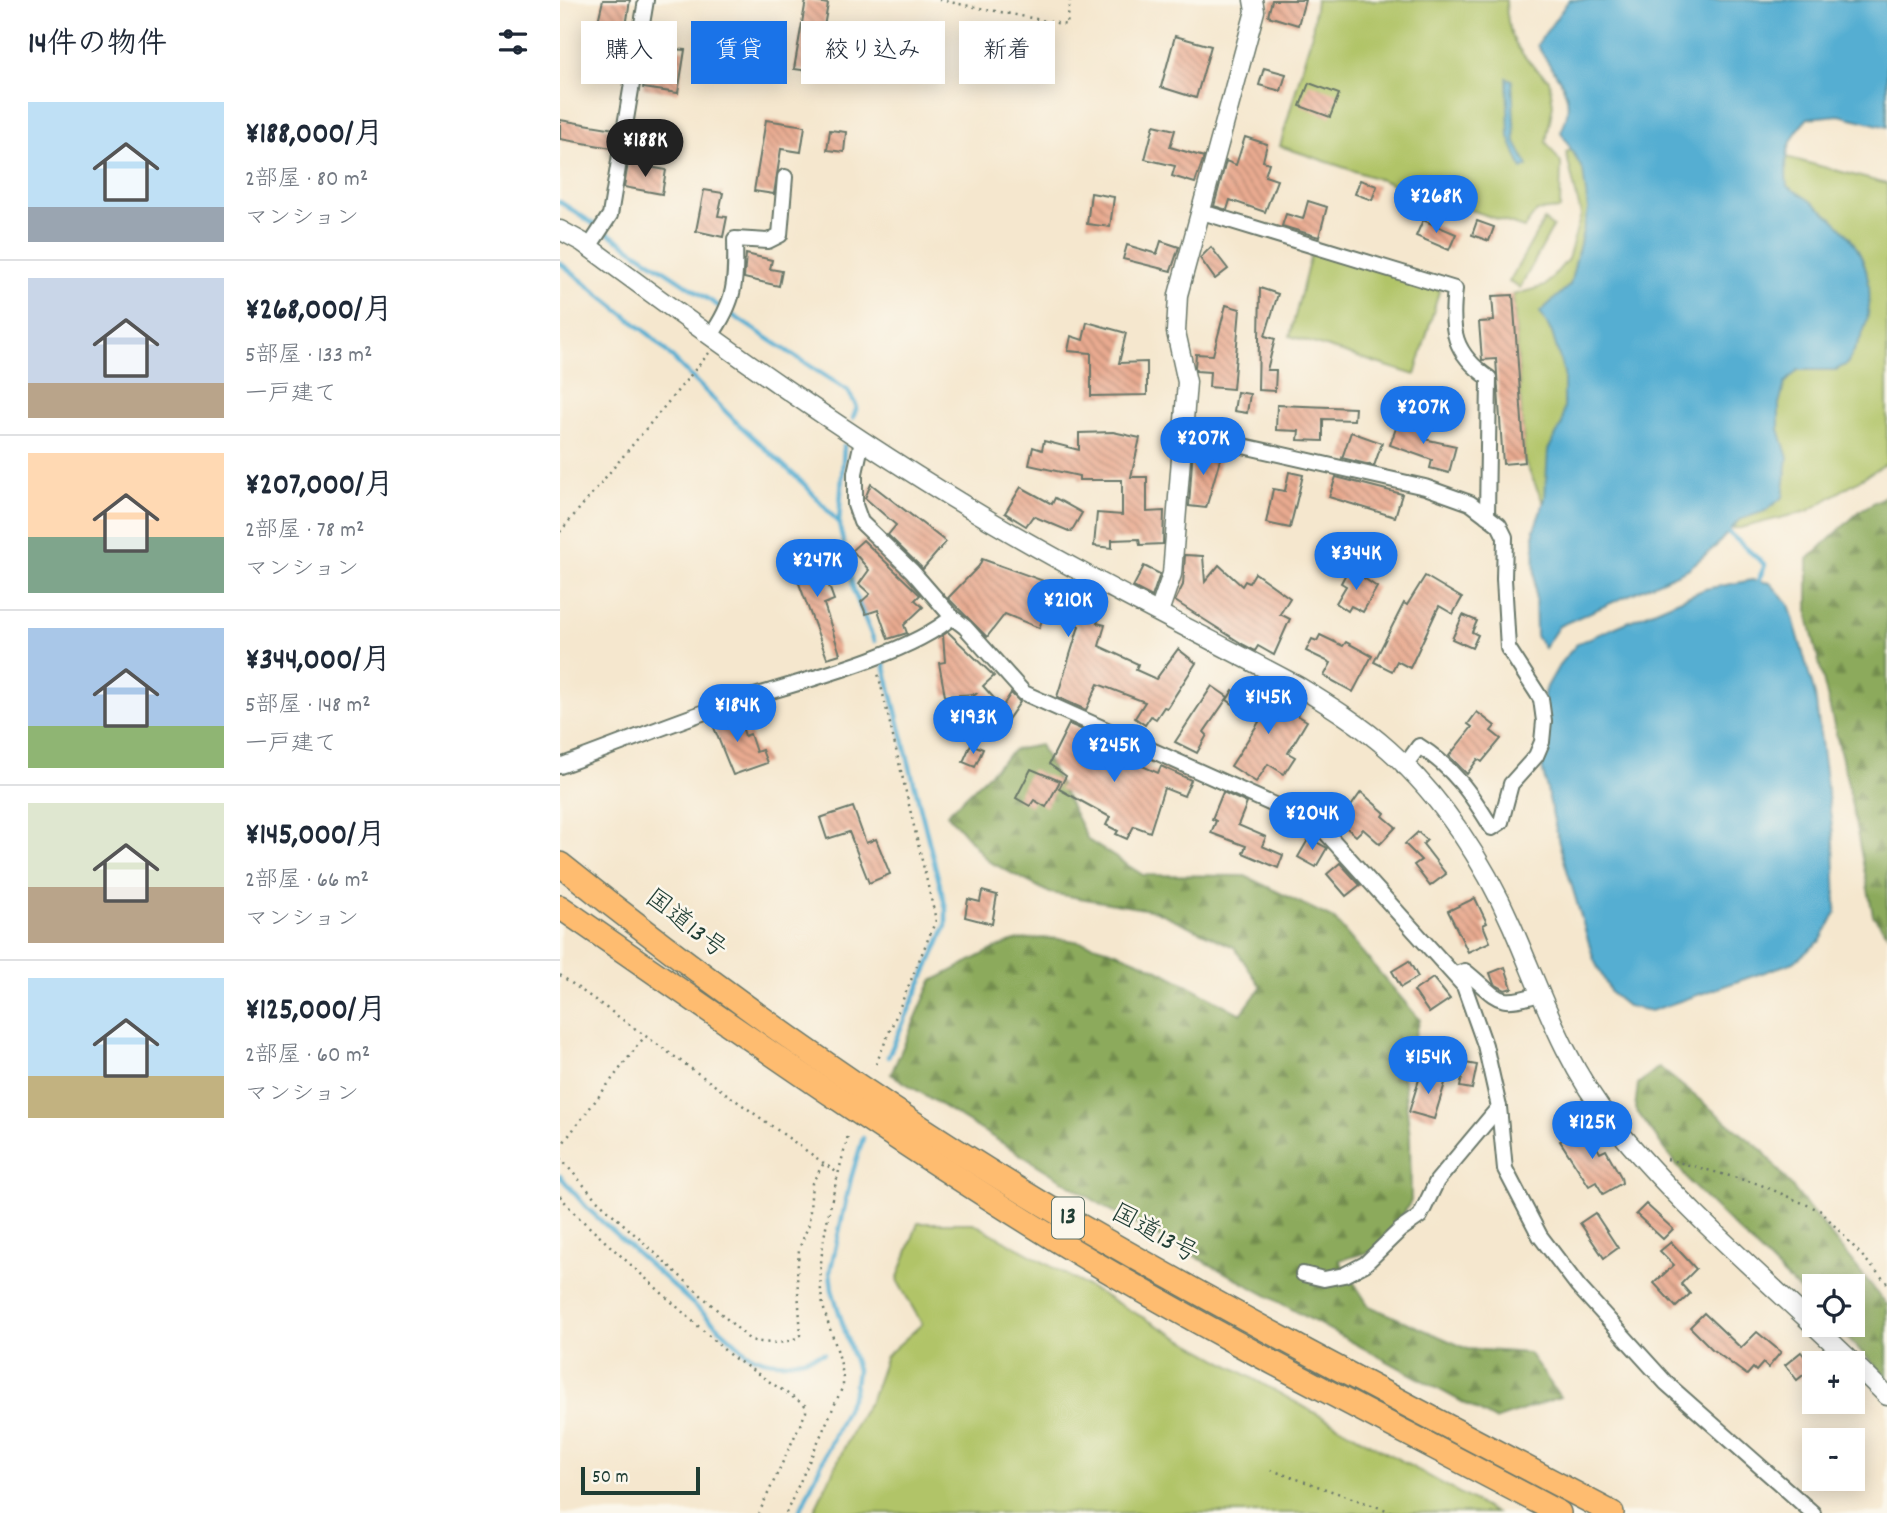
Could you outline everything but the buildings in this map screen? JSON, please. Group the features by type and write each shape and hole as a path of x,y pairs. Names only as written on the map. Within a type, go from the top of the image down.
{"highway":[{"name":"13","path":"560,854 592,889"},
{"name":"国道13号","path":"560,864 767,1024 908,1119 1064,1216 1286,1339 1612,1513"},
{"name":"国道13号","path":"560,907 890,1135 1055,1239 1263,1356 1559,1513"}],"street":[{"path":"598,237 646,0"},
{"path":"1159,612 1172,574 1187,382 1176,332 1178,295 1235,93 1255,11 1253,0"},
{"path":"716,334 730,307 736,271 735,239 768,241 780,234 785,177"},
{"path":"1202,212 1455,289 1453,334 1461,351 1489,378 1487,516"},
{"path":"560,230 598,237 716,334 862,441 990,521 1297,686 1342,713 1390,751 1445,811 1480,860 1572,1064 1612,1123 1681,1200 1887,1396"},
{"path":"1181,432 1425,487 1470,503 1499,525 1505,537 1504,579 1508,648 1541,699 1542,742 1536,756 1511,784 1501,822 1492,828 1455,773 1435,756 1419,746 1404,767"},
{"path":"862,441 855,473 855,505 861,522 912,570 1024,693 1104,726 1319,825 1416,934 1456,974 1472,1002 1499,1107 1505,1169 1540,1236 1578,1286 1666,1383 1813,1513"},
{"path":"560,766 717,708 874,657 939,629 952,617"},
{"path":"1456,974 1465,971 1501,1000 1511,1003 1539,994"},
{"path":"1303,1273 1324,1279 1344,1275 1365,1264 1400,1230 1420,1216 1437,1181 1499,1107"}],"path":[{"path":"939,0 1067,25 1070,0"},
{"path":"560,531 695,370 716,334"},
{"path":"874,657 936,920 876,1064"},
{"path":"560,975 839,1174"},
{"path":"560,1147 645,1036"},
{"path":"786,1513 843,1386 844,1370 821,1293 821,1262 848,1135"},
{"path":"1640,1154 1759,1184 1821,1211 1887,1283"},
{"path":"560,1158 607,1209 750,1340 761,1343 792,1341 801,1335 797,1276 799,1249 809,1224 813,1183 824,1163"},
{"path":"560,1196 575,1214 731,1356 806,1406 806,1412 759,1513"},
{"path":"1271,1470 1395,1513"}],"green space":[{"path":"1316,0 1506,0 1509,26 1517,46 1530,63 1549,80 1553,104 1546,142 1561,163 1560,209 1537,211 1524,228 1280,146 1312,33"},
{"path":"1599,140 1737,144 1887,184 1887,463 1808,511 1740,528 1557,533 1525,462 1513,295 1545,286 1568,259 1581,215 1566,152"},
{"path":"1544,220 1553,227 1520,288 1509,282"},
{"path":"1313,246 1441,285 1415,375 1290,336"},
{"path":"1887,495 1887,934 1873,915 1847,780 1808,616 1808,559 1861,510"},
{"path":"1040,745 1088,840 1143,875 1245,876 1334,919 1420,1020 1403,1074 1410,1137 1411,1201 1382,1249 1339,1260 1369,1306 1468,1349 1529,1353 1560,1397 1495,1420 1110,1210 891,1074 932,981 1011,942 1049,938 1107,949 1162,972 1241,1014 1261,987 1234,947 1156,911 1050,893 988,861 947,814 1014,750"},
{"path":"1659,1067 1763,1151 1862,1274 1802,1274 1802,1293 1691,1184 1635,1109 1638,1084"},
{"path":"918,1223 973,1223 1495,1513 813,1513 856,1423 871,1399 886,1356 922,1324 897,1280"},
{"path":"1865,1278 1887,1305 1887,1377 1865,1355 1865,1351 1860,1351 1846,1337 1865,1337"}],"water":[{"path":"1569,0 1887,0 1887,127 1839,115 1808,118 1795,134 1788,149 1787,186 1822,210 1850,238 1867,272 1869,292 1865,327 1847,364 1836,370 1798,370 1785,383 1779,404 1779,429 1788,458 1783,497 1765,511 1739,520 1716,546 1688,569 1559,626 1544,648 1536,636 1534,530 1545,499 1548,450 1562,424 1564,373 1552,333 1540,312 1570,285 1588,210 1583,170 1561,132 1568,106 1567,95 1537,45"},
{"path":"1507,78 1512,80 1515,141 1528,166 1522,169 1509,137"},
{"path":"1752,580 1770,583 1789,604 1815,695 1834,842 1836,912 1821,940 1794,962 1651,1011 1627,1006 1611,993 1594,960 1559,843 1542,767 1544,692 1561,662 1578,643 1705,589"}],"waterway":[{"path":"560,202 848,391 857,407 853,418"},
{"path":"560,263 651,336 734,420 806,486 839,523"},
{"path":"844,446 839,523 854,592 874,641"},
{"path":"1728,532 1765,565 1758,581"},
{"path":"883,660 946,909 946,926 888,1057"},
{"path":"799,1513 854,1391 857,1370 832,1290 830,1272 863,1138"},
{"path":"560,1176 587,1208 747,1353 776,1362 804,1359 824,1353"}]}
